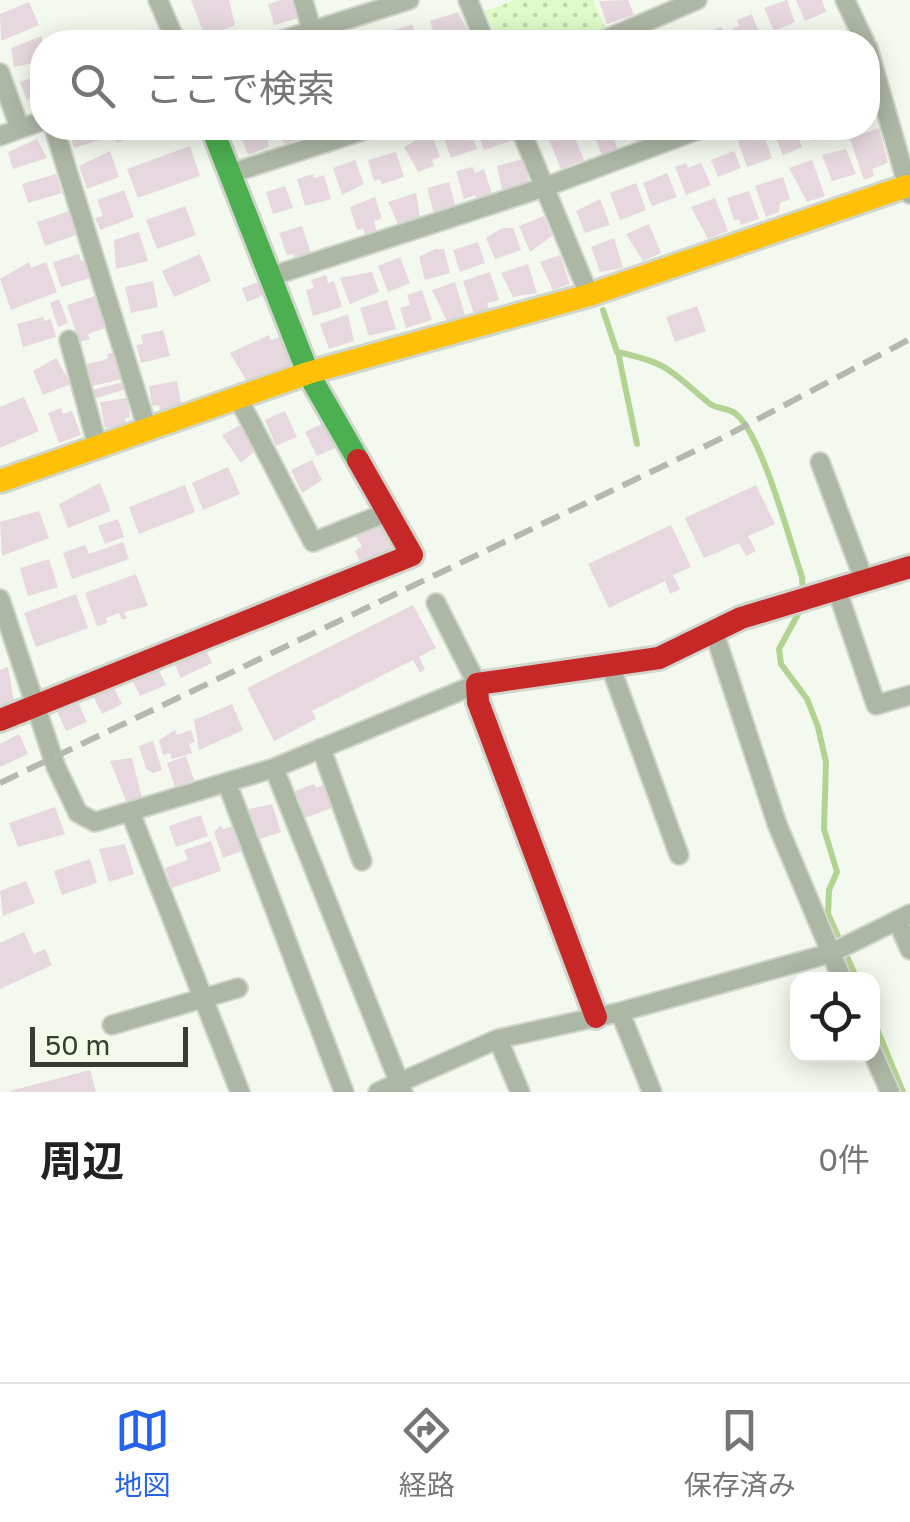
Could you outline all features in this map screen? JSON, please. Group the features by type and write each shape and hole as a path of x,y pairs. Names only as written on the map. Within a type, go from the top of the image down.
{"street":[{"path":"158,0 171,30"},
{"path":"303,0 312,30"},
{"path":"315,30 410,0"},
{"path":"468,0 480,30"},
{"path":"628,30 697,0"},
{"path":"845,0 858,30"},
{"path":"0,74 20,129"},
{"path":"0,481 308,373 589,294 908,190 880,93"},
{"path":"0,136 30,126"},
{"path":"58,140 148,430"},
{"path":"0,720 412,555 308,373 217,140"},
{"path":"232,173 334,140"},
{"path":"525,140 589,294"},
{"path":"272,276 544,187 671,140"},
{"path":"69,340 98,448"},
{"path":"238,398 313,542 388,512"},
{"path":"820,462 864,580"},
{"path":"0,599 56,767 78,813 95,822 132,814 274,768 476,684 659,658 794,601 910,566"},
{"path":"836,587 876,706 910,695"},
{"path":"436,603 476,684 478,702 596,1018"},
{"path":"714,632 777,824 838,972"},
{"path":"610,665 679,855"},
{"path":"321,748 362,861"},
{"path":"274,768 401,1088"},
{"path":"226,784 344,1092"},
{"path":"132,814 240,1092"},
{"path":"378,1092 401,1088 498,1039 620,1012 830,954 904,917 910,950"},
{"path":"112,1026 238,988"},
{"path":"620,1012 652,1092"},
{"path":"498,1039 520,1092"},
{"path":"877,1062 890,1092"}],"green space":[{"path":"516,0 593,0 605,28 494,30 485,11"}],"building":[{"path":"191,0 229,0 235,25 222,30 202,30"},
{"path":"294,0 299,18 274,25 268,4"},
{"path":"628,0 634,15 607,24 599,1"},
{"path":"787,0 795,22 774,30 764,8"},
{"path":"796,0 822,0 826,12 805,21"},
{"path":"29,2 39,25 1,41 0,14"},
{"path":"458,12 467,30 433,30 430,21"},
{"path":"752,14 758,30 734,30 739,26 737,20"},
{"path":"30,41 30,64 14,67 11,48"},
{"path":"30,78 30,99 27,100 20,82"},
{"path":"880,132 888,163 872,169 874,176 864,180 850,140 880,140"},
{"path":"38,140 47,158 13,169 8,152"},
{"path":"72,140 100,140 74,148"},
{"path":"242,140 268,140 269,147 248,155"},
{"path":"417,140 434,140 440,157 432,160 434,166 418,172 404,147"},
{"path":"444,140 474,140 477,149 451,158"},
{"path":"480,140 514,140 484,150"},
{"path":"549,140 576,140 584,160 561,169"},
{"path":"596,140 614,140 618,149 602,155"},
{"path":"766,140 772,158 747,167 738,141"},
{"path":"777,140 799,140 802,147 783,155"},
{"path":"190,146 200,176 138,198 127,169"},
{"path":"846,149 856,174 832,181 822,155"},
{"path":"110,151 119,177 87,189 79,166"},
{"path":"734,151 741,168 718,177 711,160"},
{"path":"396,152 404,177 382,184 380,179 374,181 368,160"},
{"path":"523,159 530,186 502,189 497,166"},
{"path":"355,160 364,184 342,195 333,168"},
{"path":"812,160 825,196 807,202 789,168"},
{"path":"686,163 688,168 701,163 711,185 686,195 675,167"},
{"path":"473,167 475,173 484,169 493,197 477,202 475,195 464,199 456,171"},
{"path":"667,173 677,197 652,206 643,183"},
{"path":"56,174 62,193 28,203 22,184"},
{"path":"313,174 314,178 324,175 331,199 305,206 297,179"},
{"path":"783,177 790,199 780,203 779,212 766,217 755,186"},
{"path":"449,182 456,208 434,214 427,188"},
{"path":"636,183 646,210 620,220 610,193"},
{"path":"285,186 293,208 273,214 266,192"},
{"path":"124,190 134,217 100,230 95,218 103,216 97,200"},
{"path":"749,191 759,219 741,225 739,219 734,220 727,198"},
{"path":"416,193 420,217 398,224 388,202"},
{"path":"375,197 382,219 374,221 377,232 365,235 363,229 357,230 350,207"},
{"path":"715,198 728,231 708,239 691,207"},
{"path":"600,199 610,225 585,233 576,211"},
{"path":"185,206 196,235 157,249 146,220"},
{"path":"69,211 81,233 45,246 37,222"},
{"path":"544,216 552,236 530,252 519,226"},
{"path":"649,224 661,253 643,261 626,234"},
{"path":"302,226 311,253 295,259 293,254 287,255 279,233"},
{"path":"502,228 513,228 521,250 495,259 486,238"},
{"path":"139,232 148,261 116,269 114,240"},
{"path":"614,238 623,268 600,272 591,247"},
{"path":"478,242 485,263 460,272 453,250"},
{"path":"444,249 450,273 425,280 419,257"},
{"path":"79,254 81,261 87,259 93,277 61,287 53,262"},
{"path":"200,254 211,281 174,297 162,271"},
{"path":"560,255 570,284 553,290 540,262"},
{"path":"400,257 410,283 388,292 378,266"},
{"path":"29,262 31,268 46,262 57,292 11,310 0,279"},
{"path":"528,264 537,293 513,297 501,273"},
{"path":"372,272 379,292 350,304 340,278"},
{"path":"490,272 499,300 487,303 489,310 474,314 463,281"},
{"path":"326,275 328,283 334,281 342,307 313,316 306,290 314,288 311,280"},
{"path":"153,281 158,307 131,313 125,287"},
{"path":"259,282 264,295 247,302 242,288"},
{"path":"455,282 465,315 447,321 432,290"},
{"path":"422,290 432,320 406,328 400,308 410,305 407,295"},
{"path":"95,296 105,328 79,342 67,305"},
{"path":"59,299 68,323 58,327 50,303"},
{"path":"387,300 396,329 369,336 360,308"},
{"path":"697,306 706,331 675,342 666,317"},
{"path":"348,314 354,341 329,349 320,324"},
{"path":"43,317 44,321 51,319 56,337 23,347 17,324"},
{"path":"163,330 170,356 141,363 136,345 143,344 141,335"},
{"path":"269,335 271,340 282,336 292,364 246,380 230,353"},
{"path":"116,352 123,379 92,386 87,364 108,359 107,354"},
{"path":"56,358 71,384 43,395 33,371"},
{"path":"127,381 129,388 94,399 92,390"},
{"path":"177,381 182,408 160,412 159,405 152,406 149,386"},
{"path":"24,397 39,431 0,448 0,407"},
{"path":"127,398 130,417 125,418 126,425 105,428 100,402"},
{"path":"61,408 63,414 72,411 81,435 59,443 48,413"},
{"path":"285,411 297,437 276,446 265,420"},
{"path":"324,423 335,448 317,456 305,432"},
{"path":"242,424 256,450 241,463 222,435"},
{"path":"312,460 322,480 302,493 291,470"},
{"path":"228,467 240,494 203,510 192,483"},
{"path":"100,483 111,511 68,528 59,504"},
{"path":"185,485 195,512 139,534 129,507"},
{"path":"756,485 775,524 748,536 756,551 746,556 739,543 704,558 685,518"},
{"path":"39,511 49,538 2,556 0,522"},
{"path":"118,519 124,537 105,544 98,526"},
{"path":"379,522 394,553 362,566 355,551 362,546 355,535"},
{"path":"671,525 691,567 673,575 680,589 670,594 665,581 609,608 588,564"},
{"path":"123,542 129,559 72,579 63,553 85,545 89,554"},
{"path":"49,559 58,587 28,596 20,568"},
{"path":"136,574 148,606 124,612 127,618 122,620 119,613 106,618 107,623 97,626 85,593"},
{"path":"76,594 88,628 36,647 24,613"},
{"path":"413,605 436,648 419,657 425,669 420,673 413,660 312,711 316,719 274,741 247,688"},
{"path":"205,648 212,663 181,678 174,663"},
{"path":"157,666 166,685 140,696 131,677"},
{"path":"8,667 14,702 0,706 0,670"},
{"path":"112,684 122,704 102,714 92,694"},
{"path":"77,700 87,722 66,731 56,709"},
{"path":"232,704 243,730 199,750 194,720"},
{"path":"175,730 177,735 191,730 195,742 189,744 192,753 172,759 170,753 163,755 159,740"},
{"path":"19,734 28,754 0,767 0,744"},
{"path":"153,741 162,770 153,773 146,769 139,746"},
{"path":"186,756 194,780 175,787 167,763"},
{"path":"132,758 142,798 127,803 110,761"},
{"path":"314,784 316,788 326,784 334,807 305,818 295,791"},
{"path":"272,804 281,832 260,839 249,809"},
{"path":"55,807 65,834 18,847 9,823"},
{"path":"201,815 208,836 176,847 169,826"},
{"path":"221,825 223,829 233,826 242,851 223,858 214,832"},
{"path":"211,841 221,871 172,888 165,868 188,860 184,850"},
{"path":"125,844 134,874 109,882 99,849"},
{"path":"90,859 97,883 62,895 54,871"},
{"path":"26,881 35,903 3,916 0,891"},
{"path":"24,932 34,954 45,949 52,965 0,989 0,943"},
{"path":"90,1070 96,1092 10,1092 10,1091"}],"waterway":[{"path":"603,310 617,352 668,370 712,405 736,414 746,426 774,490 802,577 803,592"},
{"path":"618,352 637,444"},
{"path":"803,605 779,649 781,664 807,699 818,727 826,762 824,829 837,872 829,890 828,914 854,972"},
{"path":"880,1036 903,1092"}],"railway":[{"path":"0,783 722,438 910,339"}],"traffic: fast":[{"path":"217,140 308,373 358,460"}],"traffic: slow":[{"path":"0,481 308,373 589,295 907,186"}],"traffic: jam":[{"path":"0,720 412,555 358,460"},
{"path":"596,1017 478,702 477,684 659,658 741,618 910,567"}]}
